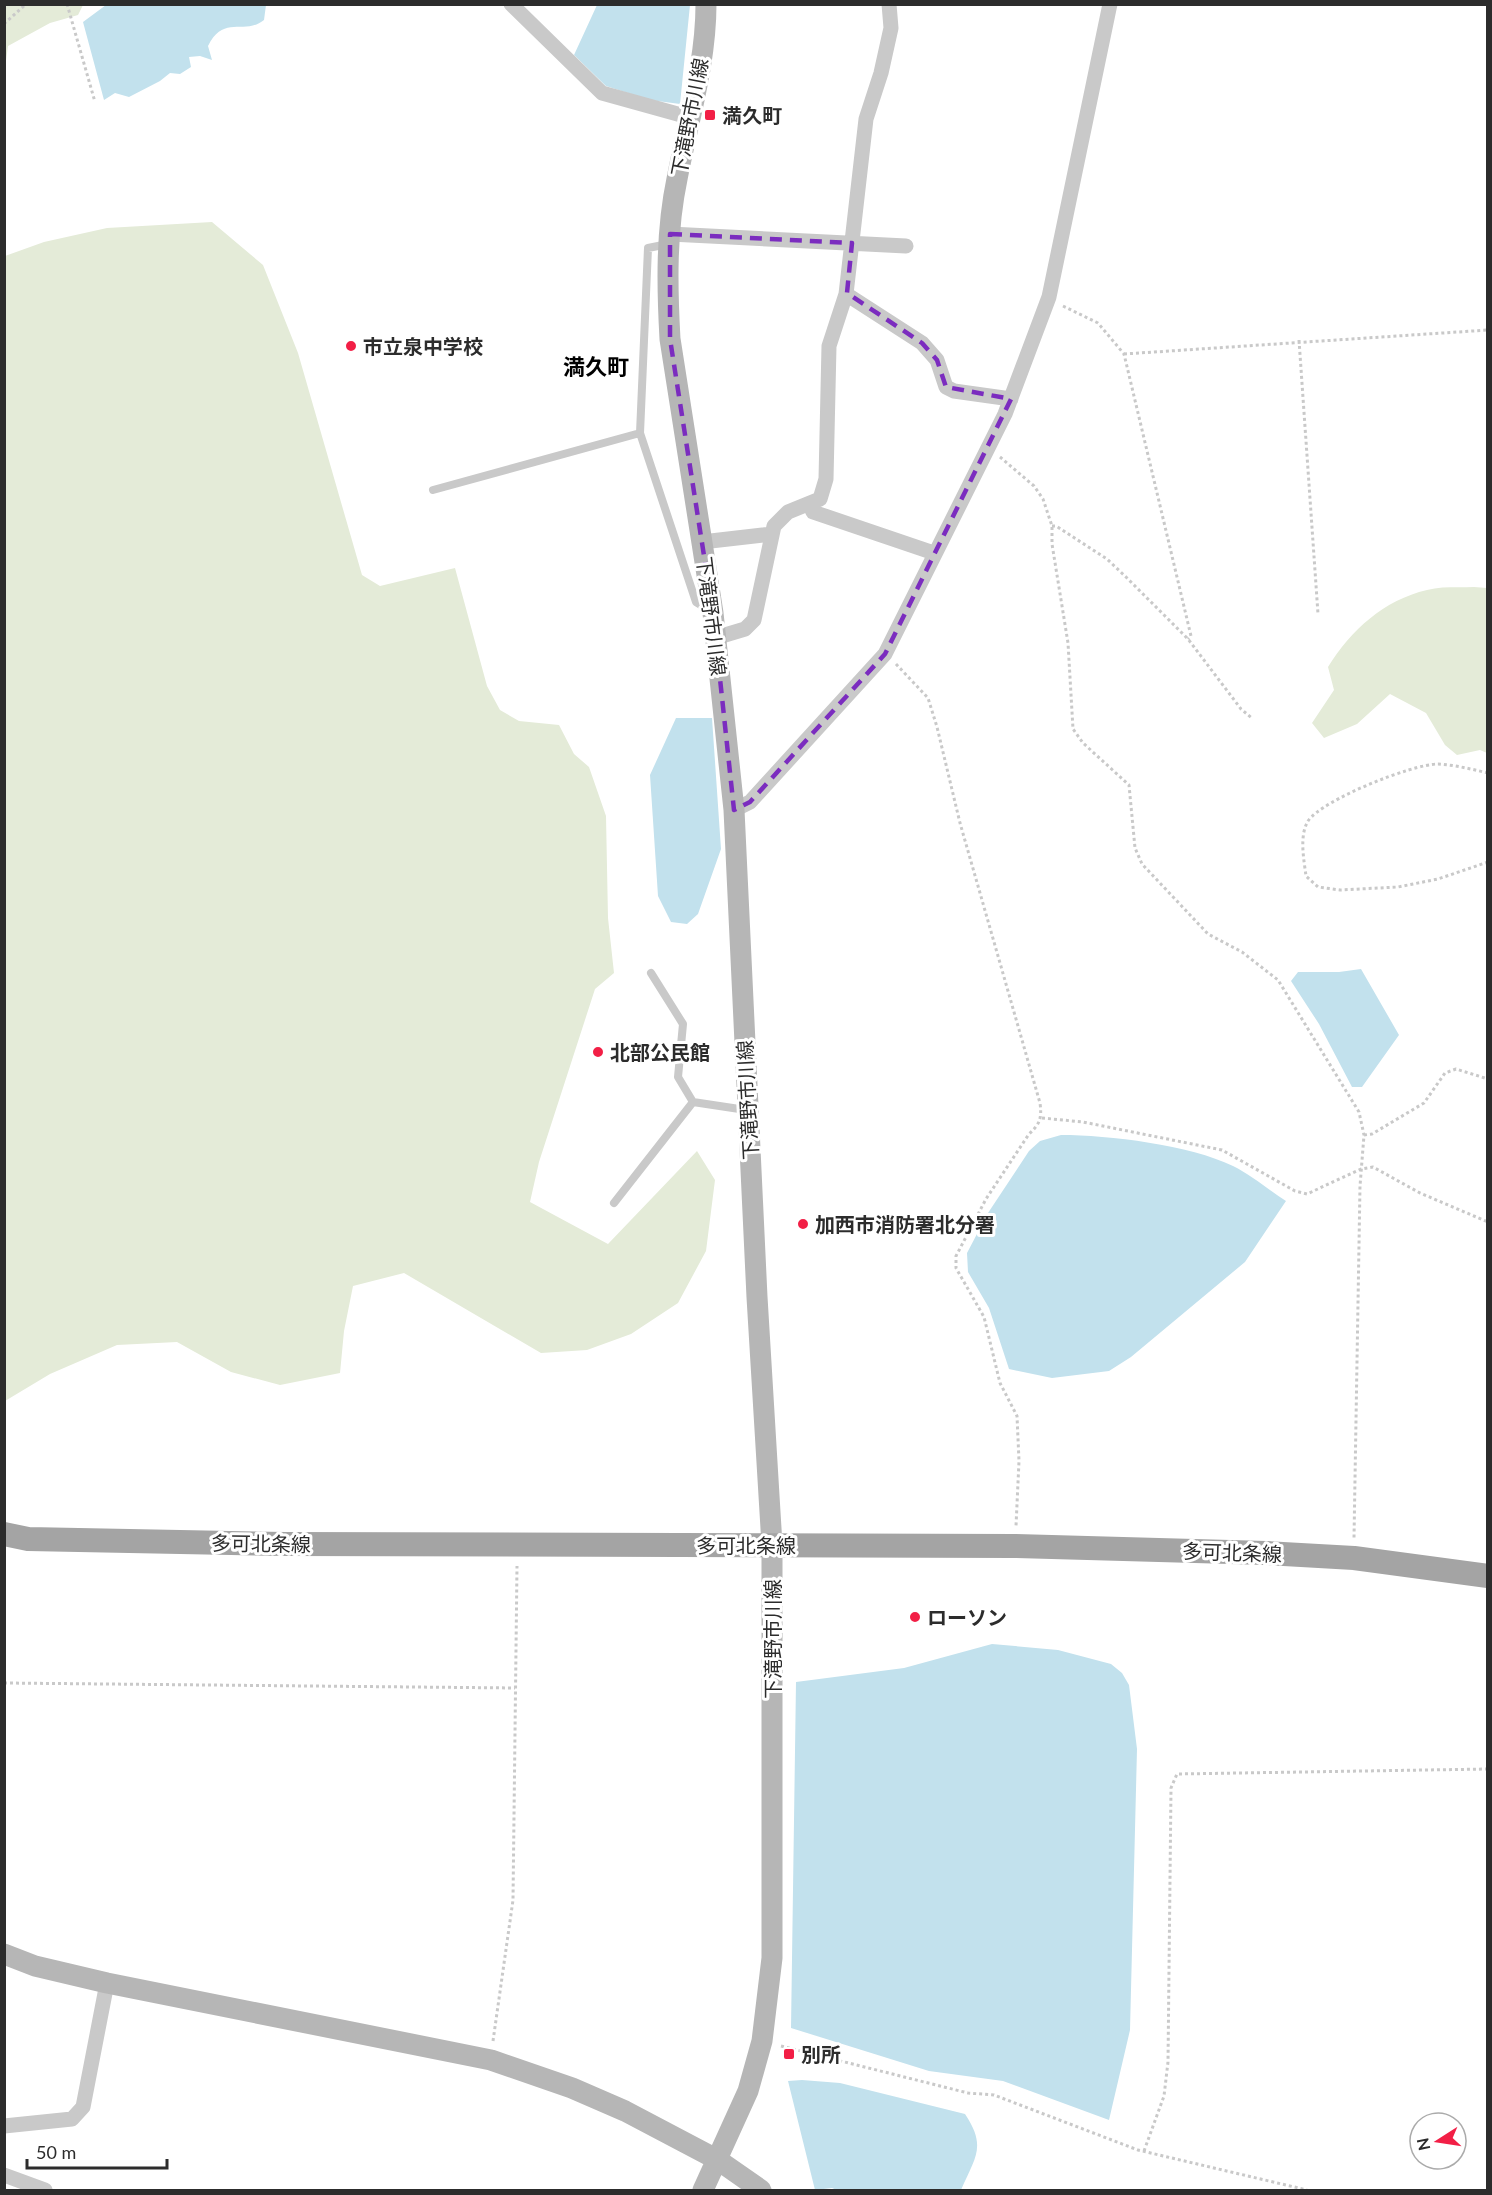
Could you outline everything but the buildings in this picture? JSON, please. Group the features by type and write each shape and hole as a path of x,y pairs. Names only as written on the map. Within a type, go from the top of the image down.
{"main road":[{"name":"下滝野市川線","path":"703,2190 748,2091 762,2041 772,1958 772,1545 734,810 713,613 670,339 670,239 676,181 692,118 706,26 706,4"},
{"name":"多可北条線","path":"4,1534 28,1539 285,1544 1014,1546 1266,1553 1354,1558 1488,1576"},
{"path":"4,1954 36,1966 106,1983 491,2061 572,2088 604,2102 718,2160 761,2190"}],"street":[{"path":"511,4 602,93 692,118"},
{"path":"715,638 745,629 754,620 774,526 788,512 820,499 826,479 830,346 846,294 866,119 881,73 891,28 889,4"},
{"path":"734,810 750,802 885,654 972,476 988,449 1011,399 1049,297 1110,4"},
{"path":"670,239 906,246"},
{"path":"846,294 922,343 937,360 946,387 954,391 1011,399"},
{"path":"810,505 813,512 849,526 934,553"},
{"path":"702,542 772,534"},
{"path":"4,2126 72,2119 83,2107 106,1983"},
{"path":"4,2175 45,2190"}],"lane":[{"path":"670,239 648,248 640,433 696,602 713,613"},
{"path":"433,490 640,433"},
{"path":"651,973 683,1024 678,1077 693,1102"},
{"path":"693,1102 748,1110"},
{"path":"615,1203 693,1102"}],"path":[{"path":"4,24 26,4"},
{"path":"67,4 95,102"},
{"path":"1049,297 1098,323 1124,354 1191,636 1188,639"},
{"path":"1124,354 1299,340 1488,330"},
{"path":"1299,340 1318,614"},
{"path":"988,449 1020,472 1034,486 1043,500 1052,526 1052,544 1068,643 1073,729 1083,743 1129,785 1137,857 1208,934 1242,952 1278,980 1359,1112 1364,1135 1361,1169 1354,1558"},
{"path":"1052,526 1056,526 1107,559 1188,639 1241,709 1253,719"},
{"path":"885,654 927,698 931,708 960,823 1040,1103 1042,1118 986,1199 956,1256 956,1268 984,1317 1000,1383 1017,1416 1020,1461 1014,1546"},
{"path":"1488,773 1435,764 1404,771 1373,783 1327,806 1309,821 1304,833 1306,876 1317,887 1340,890 1398,887 1438,879 1488,862"},
{"path":"1364,1135 1372,1134 1424,1104 1445,1073 1456,1069 1488,1079"},
{"path":"1042,1118 1083,1122 1221,1150 1295,1191 1306,1194 1361,1169 1373,1167 1420,1193 1488,1222"},
{"path":"491,2061 513,1900 518,1543"},
{"path":"4,1683 515,1688"},
{"path":"1144,2151 1164,2096 1168,2062 1171,1788 1177,1774 1488,1769"},
{"path":"762,2041 957,2090 994,2095 1144,2151 1307,2190"}],"highlighted area":[{"path":"670,234 852,243 847,293 922,343 937,360 946,387 1011,399 885,654 750,802 734,810 713,613 670,339"}],"green space":[{"path":"5,4 83,5 78,15 50,23 8,46 5,68"},
{"path":"212,222 263,265 298,353 362,575 380,586 455,568 487,686 500,710 519,721 559,725 574,754 589,767 606,816 608,918 614,973 595,989 539,1162 530,1202 608,1244 697,1151 715,1180 706,1251 678,1303 631,1334 587,1350 541,1353 404,1273 353,1286 344,1331 340,1373 280,1385 231,1372 177,1342 117,1345 50,1374 5,1401 5,256 44,242 107,228"},
{"path":"1439,588 1487,588 1487,753 1480,750 1457,755 1445,745 1426,713 1390,694 1357,724 1324,738 1312,723 1334,690 1328,667 1358,629 1383,609 1411,595"}],"water":[{"path":"106,5 266,5 264,20 249,26 227,28 214,36 208,46 212,60 200,56 189,57 191,67 180,74 170,73 160,81 129,97 115,93 104,100 83,22"},
{"path":"597,5 690,5 680,104 650,100 606,86 574,55"},
{"path":"676,718 712,718 721,849 698,914 687,924 671,922 658,896 650,775"},
{"path":"1361,969 1399,1035 1362,1087 1352,1087 1319,1024 1291,981 1298,972 1339,972"},
{"path":"1061,1135 1125,1139 1195,1152 1233,1166 1286,1201 1245,1262 1131,1357 1109,1371 1052,1378 1009,1369 989,1308 968,1272 967,1253 988,1213 1029,1151 1040,1141"},
{"path":"992,1644 1058,1650 1111,1664 1122,1673 1129,1685 1137,1749 1130,2030 1109,2120 1003,2081 929,2071 791,2028 796,1682 904,1668"},
{"path":"788,2081 840,2083 965,2114 976,2135 977,2152 961,2190 837,2190 832,2188 815,2190"}],"place":[{"name":"満久町","path":"710,115"},
{"name":"市立泉中学校","path":"351,346"},
{"name":"北部公民館","path":"598,1052"},
{"name":"加西市消防署北分署","path":"803,1224"},
{"name":"ローソン","path":"915,1617"},
{"name":"別所","path":"789,2054"}],"district":[{"name":"満久町","path":"596,366"}]}
